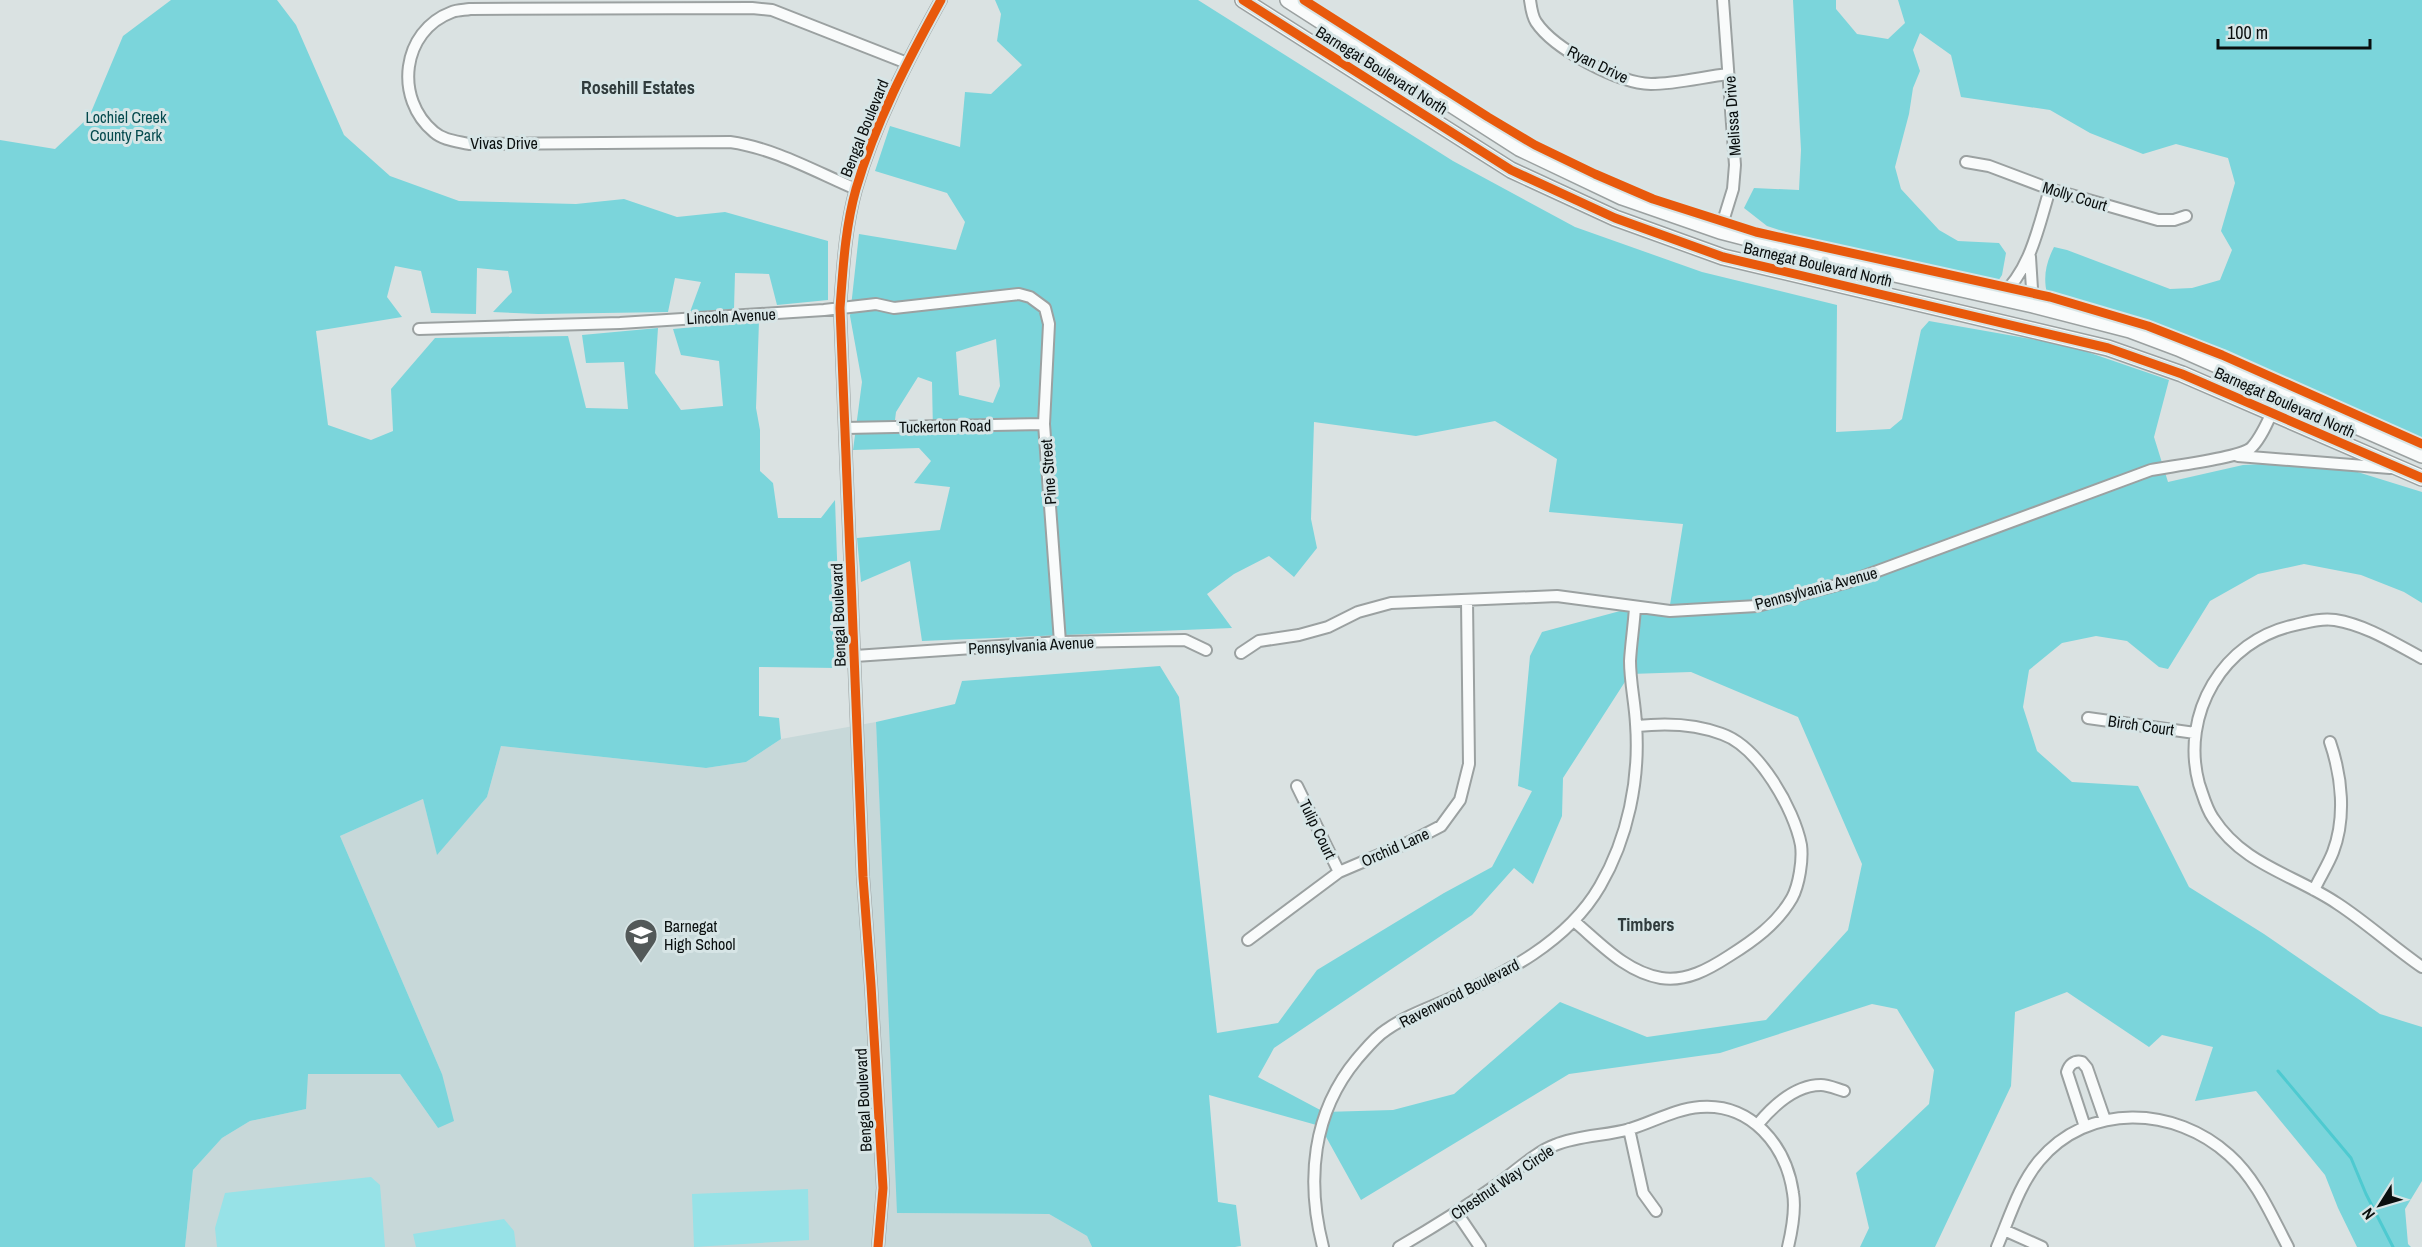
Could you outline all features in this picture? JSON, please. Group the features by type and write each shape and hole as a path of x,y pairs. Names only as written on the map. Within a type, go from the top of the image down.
{"street":[{"name":"Bengal Boulevard","path":"878,1247 882,1177 863,877 840,308 845,250 856,189 877,130 907,63 941,0"},
{"name":"Barnegat Boulevard North","path":"1243,0 1511,170 1615,218 1723,257 2108,348 2182,374 2422,478"},
{"name":"Barnegat Boulevard North","path":"1288,0 1519,148 1622,197 1720,231 1832,260 2000,297 2130,330 2178,348 2422,455"},
{"name":"Ryan Drive","path":"1530,0 1535,21 1560,46 1611,74 1629,81 1652,84 1728,74"},
{"name":"Melissa Drive","path":"1720,231 1733,189 1735,165 1723,0"},
{"name":"Vivas Drive","path":"856,189 747,144 730,142 469,144 449,140 435,133 421,119 412,105 407,87 407,68 418,41 433,24 453,12 470,9 752,8 772,10 907,63"},
{"name":"Molly Court","path":"1966,162 1989,166 2050,189 2158,220 2174,220 2186,216"},
{"path":"2000,297 2015,281 2030,256 2050,189"},
{"path":"2030,256 2033,305"},
{"name":"Lincoln Avenue","path":"419,329 557,326 876,304 894,308 1019,294 1041,303"},
{"name":"Pine Street","path":"1041,303 1048,324 1044,424 1060,642"},
{"path":"2238,456 2254,445 2281,393"},
{"name":"Tuckerton Road","path":"845,428 1044,424"},
{"name":"Pennsylvania Avenue","path":"1241,652 1259,641 1299,635 1328,627 1358,612 1391,603 1557,596 1670,611 1757,606 1848,582 1925,556 2151,470 2180,464 2238,456 2400,468"},
{"name":"Orchid Lane","path":"1248,940 1339,872 1441,826 1460,800 1468,764 1467,600"},
{"name":"Ravenwood Boulevard","path":"1323,1247 1313,1195 1316,1147 1322,1122 1346,1072 1384,1030 1515,966 1545,946 1575,922 1600,886 1623,834 1631,805 1634,782 1637,726 1630,663 1635,607"},
{"path":"2422,658 2364,628 2334,620 2316,620 2283,627 2252,642 2222,669 2207,692 2195,733 2194,754 2202,795 2212,817 2239,848 2258,863 2314,890 2339,905 2422,967"},
{"name":"Pennsylvania Avenue","path":"855,656 1060,642 1185,640 1206,650"},
{"name":"Birch Court","path":"2088,718 2195,733"},
{"path":"1575,922 1621,961 1638,971 1662,978 1683,978 1703,971 1753,941 1777,918 1793,897 1799,873 1801,847 1792,815 1766,770 1749,751 1724,734 1658,724 1637,726"},
{"path":"2314,890 2333,853 2340,829 2341,806 2338,773 2330,742"},
{"name":"Tulip Court","path":"1296,786 1339,872"},
{"path":"2085,1127 2067,1072 2069,1066 2075,1062 2082,1062 2087,1068 2105,1120"},
{"path":"1758,1124 1779,1102 1807,1088 1822,1085 1844,1091"},
{"name":"Chestnut Way Circle","path":"1399,1247 1457,1213 1552,1145 1572,1139 1629,1129 1678,1111 1700,1107 1736,1111 1758,1124 1777,1147 1786,1164 1791,1182 1794,1209 1788,1247"},
{"path":"1997,1247 2028,1177 2040,1160 2068,1136 2085,1127 2105,1120 2138,1116 2186,1126 2230,1156 2252,1180 2288,1247"},
{"path":"1629,1129 1643,1193 1656,1211"},
{"path":"1457,1213 1480,1247"},
{"path":"2004,1230 2042,1247"}],"shaded area":[{"name":"Barnegat High School","path":"876,722 898,1213 1049,1214 1087,1236 1092,1247 185,1247 193,1170 222,1138 250,1121 306,1109 307,1074 400,1074 438,1128 442,1074 340,836 423,799 437,854 487,797 501,746 706,768 746,762 781,739"},
{"path":"371,1177 380,1185 385,1247 217,1247 215,1228 225,1193"},
{"path":"808,1189 809,1240 694,1247 692,1194"},
{"path":"504,1219 514,1231 516,1247 416,1247 413,1234"}],"green space":[{"name":"Lochiel Creek County Park","path":"171,0 277,0 296,25 344,135 390,176 459,201 576,204 624,199 677,217 725,212 828,241 828,300 777,305 769,274 735,273 734,309 690,312 701,282 675,278 668,312 538,314 493,312 512,292 508,271 477,268 476,314 431,313 421,271 395,266 387,297 402,317 316,331 328,425 371,440 393,431 391,389 435,338 568,336 586,408 628,409 624,362 586,363 582,335 658,328 655,373 681,410 723,406 719,361 681,355 673,329 759,321 756,408 760,430 760,471 773,483 778,518 821,518 835,500 840,644 837,668 759,667 759,716 779,718 781,739 746,762 706,768 501,746 487,797 437,855 423,799 340,836 442,1074 454,1121 438,1128 400,1074 308,1074 306,1109 250,1121 222,1138 193,1170 185,1247 0,1247 0,140 55,149 89,117 123,36"},
{"path":"995,0 1198,0 1453,161 1575,227 1702,272 1837,305 1836,432 1890,429 1902,419 1921,330 1929,321 2070,346 2169,380 2154,437 2168,482 2243,465 2322,461 2422,492 2422,603 2404,592 2361,575 2304,564 2258,574 2210,601 2168,669 2159,667 2127,641 2096,636 2062,643 2029,670 2023,707 2037,751 2072,782 2138,786 2189,887 2264,934 2380,1014 2422,1027 2422,1181 2405,1209 2408,1244 2411,1247 2357,1247 2325,1175 2256,1091 2195,1101 2213,1047 2162,1035 2149,1047 2067,992 2015,1012 2011,1086 1935,1247 1860,1247 1869,1228 1856,1173 1929,1104 1934,1070 1897,1009 1872,1004 1720,1053 1569,1074 1361,1200 1320,1126 1209,1095 1218,1202 1236,1205 1241,1246 1092,1247 1087,1236 1049,1214 897,1213 876,722 955,704 962,681 1160,666 1179,697 1217,1033 1278,1023 1317,970 1444,893 1492,867 1532,791 1518,786 1530,656 1542,632 1635,607 1669,611 1683,524 1549,512 1557,459 1495,421 1416,436 1314,422 1311,519 1317,548 1294,577 1269,556 1234,574 1207,594 1232,628 922,641 910,561 861,582 857,538 940,530 950,487 914,483 931,461 919,448 853,450 862,382 850,316 859,234 956,250 965,222 947,193 875,171 890,126 960,147 965,92 991,94 1022,65 997,41 1001,14","holes":["996,339 1000,386 993,403 959,395 956,352","918,377 932,382 933,433 894,428 896,412","1691,672 1798,717 1862,864 1848,930 1766,1020 1647,1037 1560,1002 1454,1094 1393,1110 1324,1112 1258,1077 1274,1048 1472,915 1514,868 1533,884 1562,816 1563,778 1630,674"]},
{"path":"1793,0 1836,0 1836,9 1857,34 1888,39 1905,23 1898,0 2422,0 2422,444 2197,346 2047,294 2046,270 2054,247 2170,289 2192,288 2220,280 2232,250 2221,231 2235,183 2228,158 2176,144 2143,154 2090,133 2050,110 1961,97 1951,55 1920,33 1913,50 1920,71 1913,88 1909,114 1895,167 1901,189 1939,230 1958,241 1999,243 2006,253 2002,275 1996,284 1877,261 1767,226 1744,208 1754,188 1799,190 1801,150"}],"waterway":[{"path":"2278,1071 2351,1158 2393,1247"}],"cycle path":[{"path":"878,1247 883,1188 863,877 840,308 849,219 864,164 893,92 941,0"},
{"path":"1243,0 1511,170 1615,218 1723,257 2108,348 2182,374 2422,478"},
{"path":"1304,0 1535,145 1653,199 1756,232 2050,297 2148,326 2222,355 2422,444"}],"place":[{"name":"Barnegat High School","path":"641,964"}],"district":[{"name":"Rosehill Estates","path":"638,87"},
{"name":"Timbers","path":"1646,924"}]}
